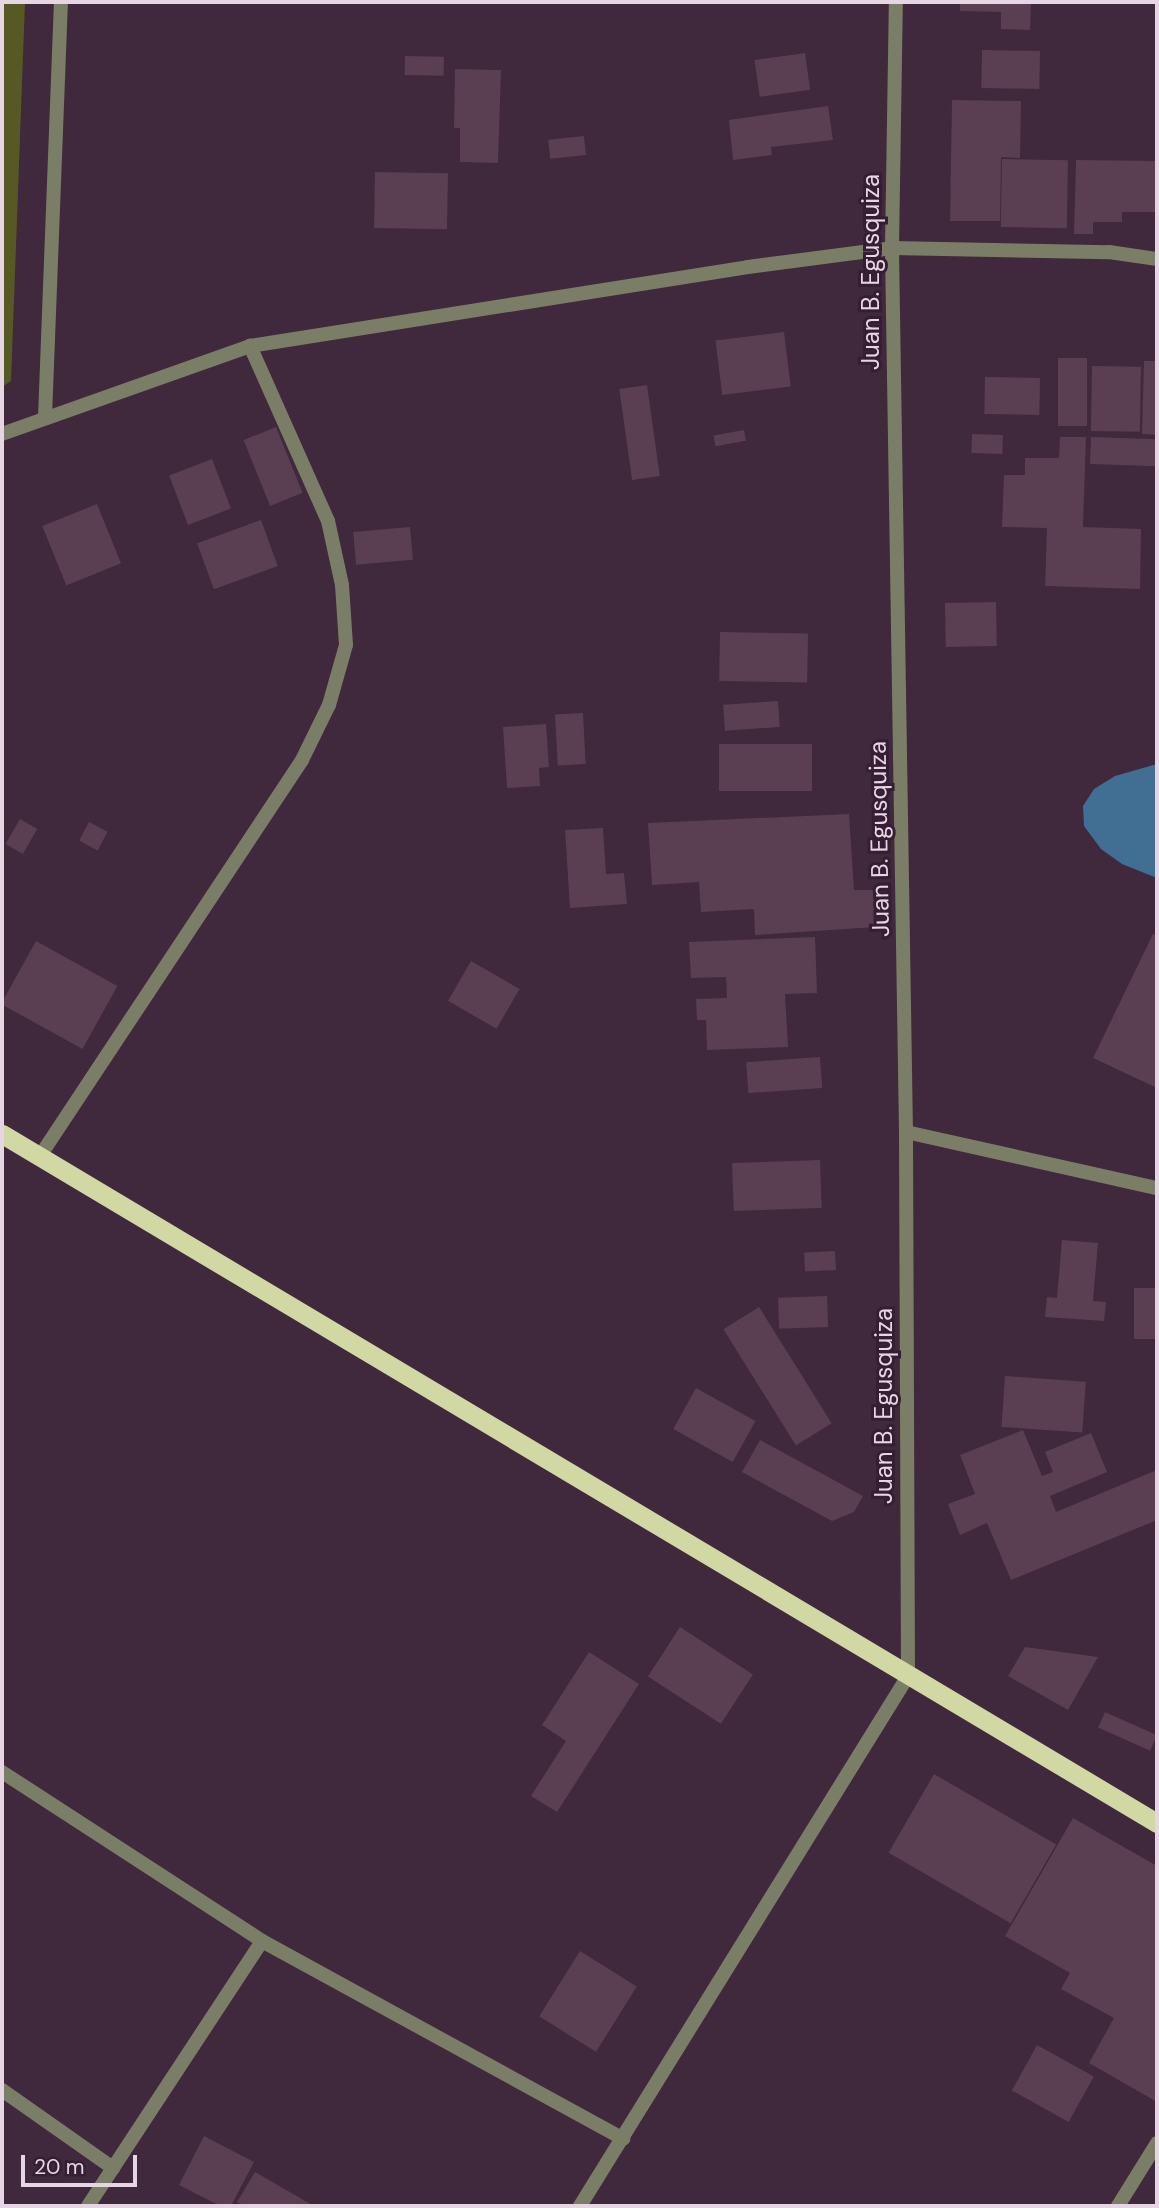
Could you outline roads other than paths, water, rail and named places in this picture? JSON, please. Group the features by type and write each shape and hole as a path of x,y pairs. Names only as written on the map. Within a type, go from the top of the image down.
{"highway":[{"path":"2,1134 1157,1823"}],"street":[{"path":"44,417 61,2"},
{"name":"Juan B. Egusquiza","path":"896,2 892,248 906,1132 908,1676"},
{"path":"2,434 250,346 892,248 1109,252 1157,259"},
{"path":"40,1156 302,760 329,705 346,645 342,585 328,521 250,346"},
{"path":"906,1132 1157,1188"},
{"path":"580,2206 908,1676"},
{"path":"2,1772 262,1941 623,2139"},
{"path":"88,2206 262,1941"},
{"path":"2,2090 113,2168"},
{"path":"1118,2206 1157,2143"}],"water":[{"path":"1157,764 1157,878 1122,864 1101,849 1084,826 1083,806 1094,789 1115,776"}]}
